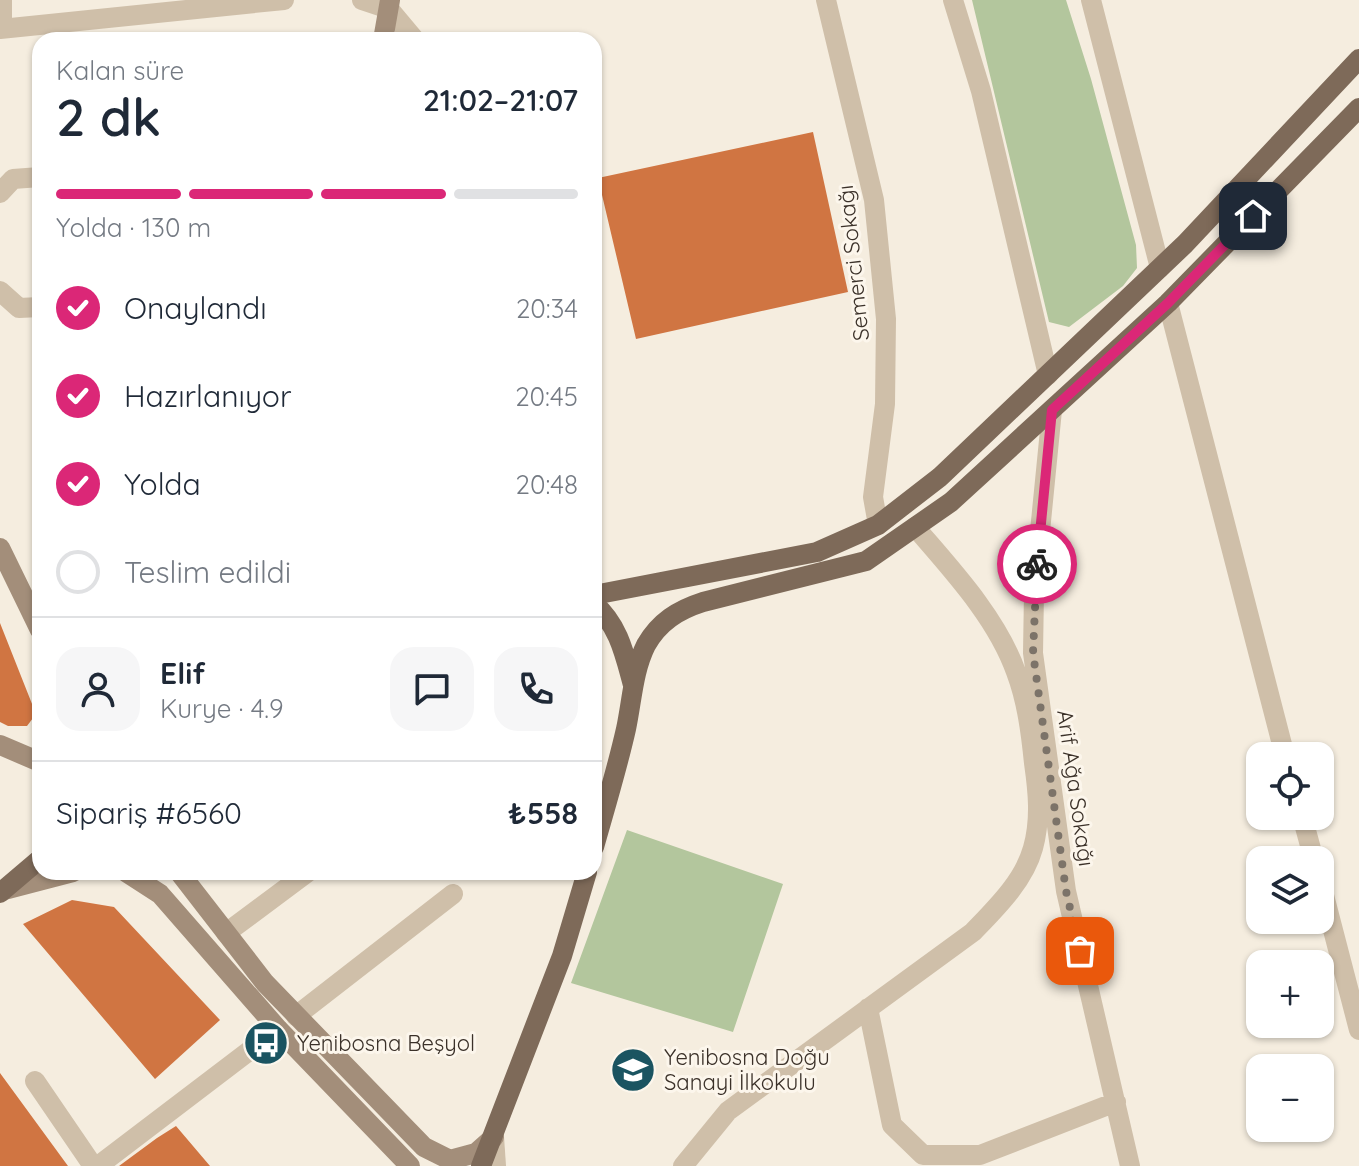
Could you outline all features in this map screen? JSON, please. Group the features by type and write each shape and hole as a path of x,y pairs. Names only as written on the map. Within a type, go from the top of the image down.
{"main road":[{"path":"385,32 390,4"},
{"path":"602,593 817,552 878,525 940,477 1160,268 1359,59"},
{"path":"602,817 626,728 633,685 646,646 677,611 866,561 951,502 1168,303 1359,108"},
{"path":"0,548 32,614"},
{"path":"602,611 622,643 633,685"},
{"path":"0,745 32,759"},
{"path":"2,891 32,866"},
{"path":"2,891 43,880"},
{"path":"138,880 160,894"},
{"path":"149,880 278,1029 410,1166"},
{"path":"185,880 296,1016 400,1124 439,1157 463,1159 494,1137"},
{"path":"481,1166 562,956 585,880"}],"street":[{"path":"2,0 1,29 284,0"},
{"path":"362,0 390,4 409,32"},
{"name":"Semerci Sokağı","path":"826,0 874,200 886,319 885,404 873,497 878,525"},
{"path":"953,0 981,91 1048,375"},
{"path":"1091,0 1160,268"},
{"path":"0,193 13,179 32,178"},
{"path":"0,291 19,308 32,307"},
{"path":"1168,303 1281,742"},
{"name":"Arif Ağa Sokağı","path":"1052,410 1034,592 1033,653 1066,891 1130,1166"},
{"path":"683,1166 728,1111 973,932 1008,895 1033,850 1039,805 1025,705 1016,672 980,610 915,527"},
{"path":"226,933 297,880"},
{"path":"296,1016 453,894"},
{"path":"1334,934 1359,1030"},
{"path":"868,1008 892,1125 923,1155 980,1155 1116,1102"},
{"path":"35,1081 96,1166 278,1029"},
{"path":"494,1137 496,1166"}],"green space":[{"path":"972,0 1066,0 1091,79 1136,245 1137,268 1123,286 1069,327 1049,322"},
{"path":"627,830 783,884 733,1032 571,983"}],"building":[{"path":"813,132 848,292 636,339 602,195 602,177"},
{"path":"0,623 32,704 32,719 27,726 8,726 0,722"},
{"path":"72,900 114,907 220,1020 155,1079 23,924"},
{"path":"0,1073 68,1166 0,1166"},
{"path":"176,1126 210,1166 119,1166 157,1138"}],"way so far":[{"path":"1037,564 1033,653 1057,807 1066,891 1080,951"}],"place":[{"name":"Yenibosna Beşyol","path":"266,1043"},
{"name":"Yenibosna Doğu Sanayi İlkokulu","path":"633,1070"}],"route":[{"path":"1037,564 1052,410 1168,303 1253,216"}]}
